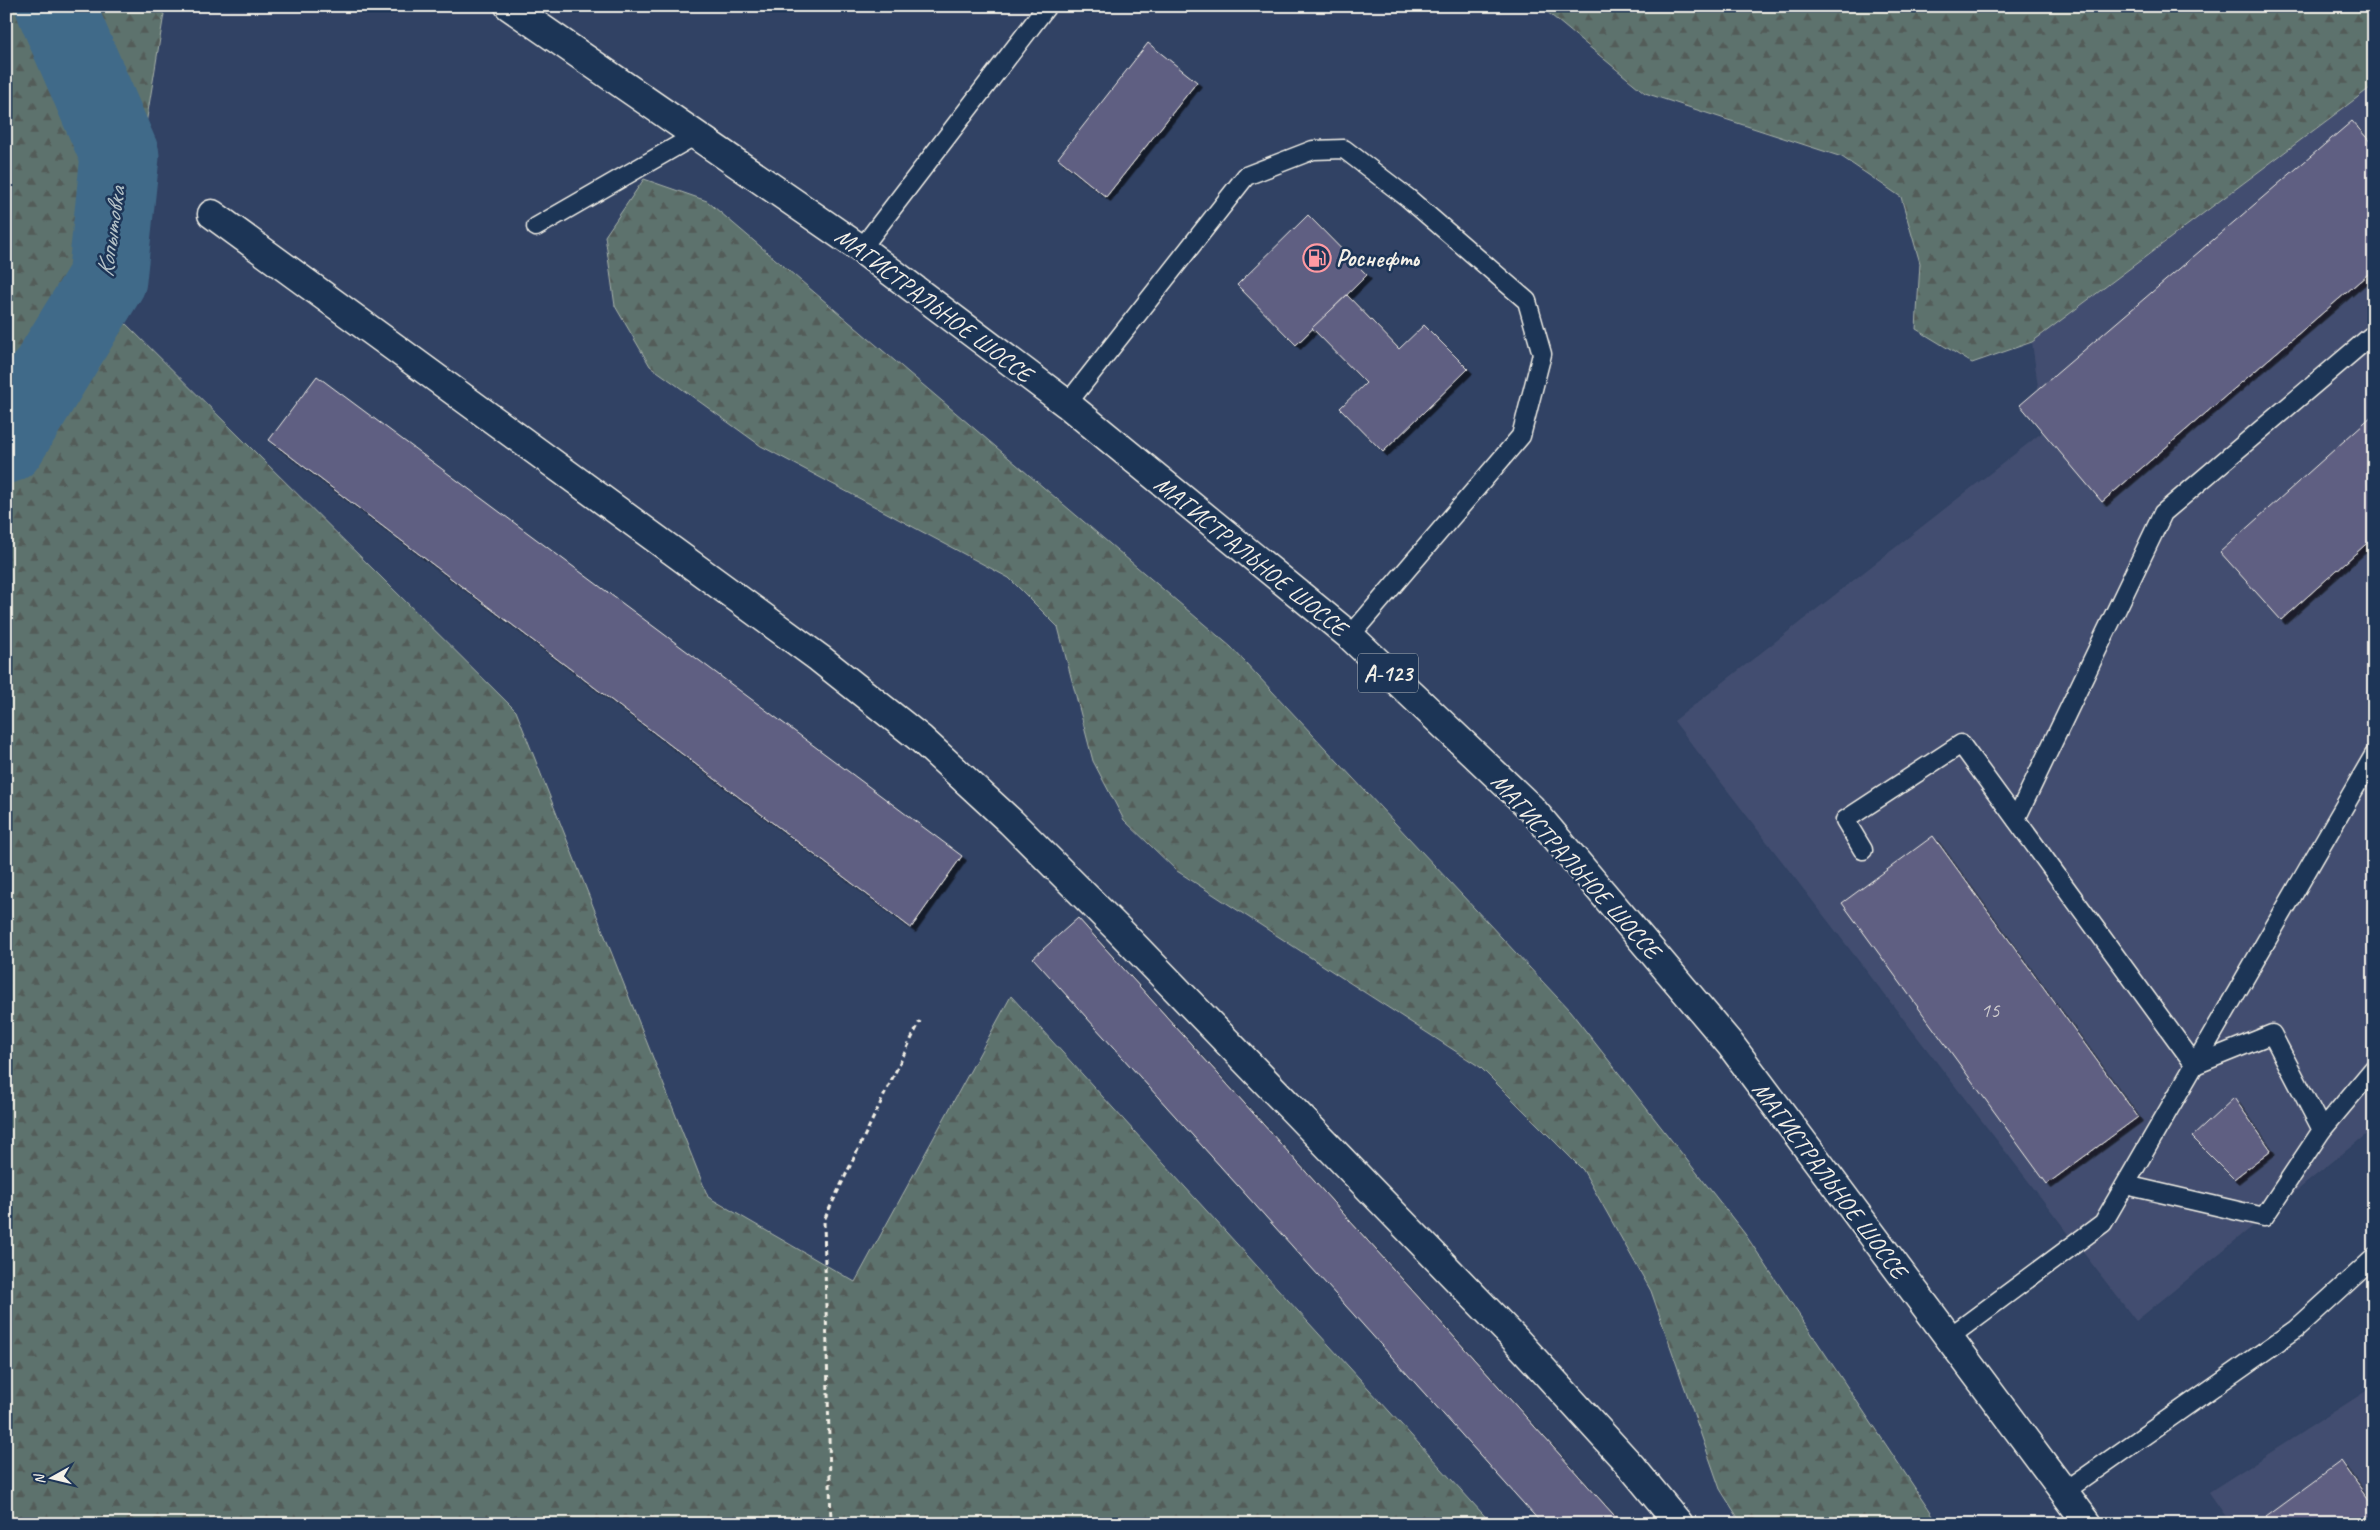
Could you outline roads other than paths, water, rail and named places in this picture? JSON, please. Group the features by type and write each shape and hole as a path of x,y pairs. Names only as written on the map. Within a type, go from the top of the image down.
{"main road":[{"name":"МАГИСТРАЛЬНОЕ ШОССЕ","path":"509,6 861,249 1067,404 1350,636 1531,808 1730,1044 2088,1524"},
{"path":"212,214 819,658 921,739 1011,822 1117,928 1453,1276 1631,1466 1679,1524"}],"lane":[{"path":"861,249 1047,6"},
{"path":"536,227 696,135"},
{"path":"1067,404 1246,176 1313,150 1344,149 1408,198 1527,301 1542,354 1521,436 1350,636"},
{"path":"2016,819 2164,513 2363,342 2374,336"},
{"path":"1864,850 1845,820 1961,744 2195,1064"},
{"path":"1948,1338 2104,1223 2374,755"},
{"path":"2195,1064 2272,1034 2322,1130"},
{"path":"2126,1185 2264,1217 2322,1130 2374,1068"},
{"path":"2064,1492 2296,1328 2374,1258"}],"waterway":[{"name":"Копытовка","path":"6,444 107,279 120,156 55,6"}],"place":[{"name":"Роснефть","path":"1317,258"}]}
